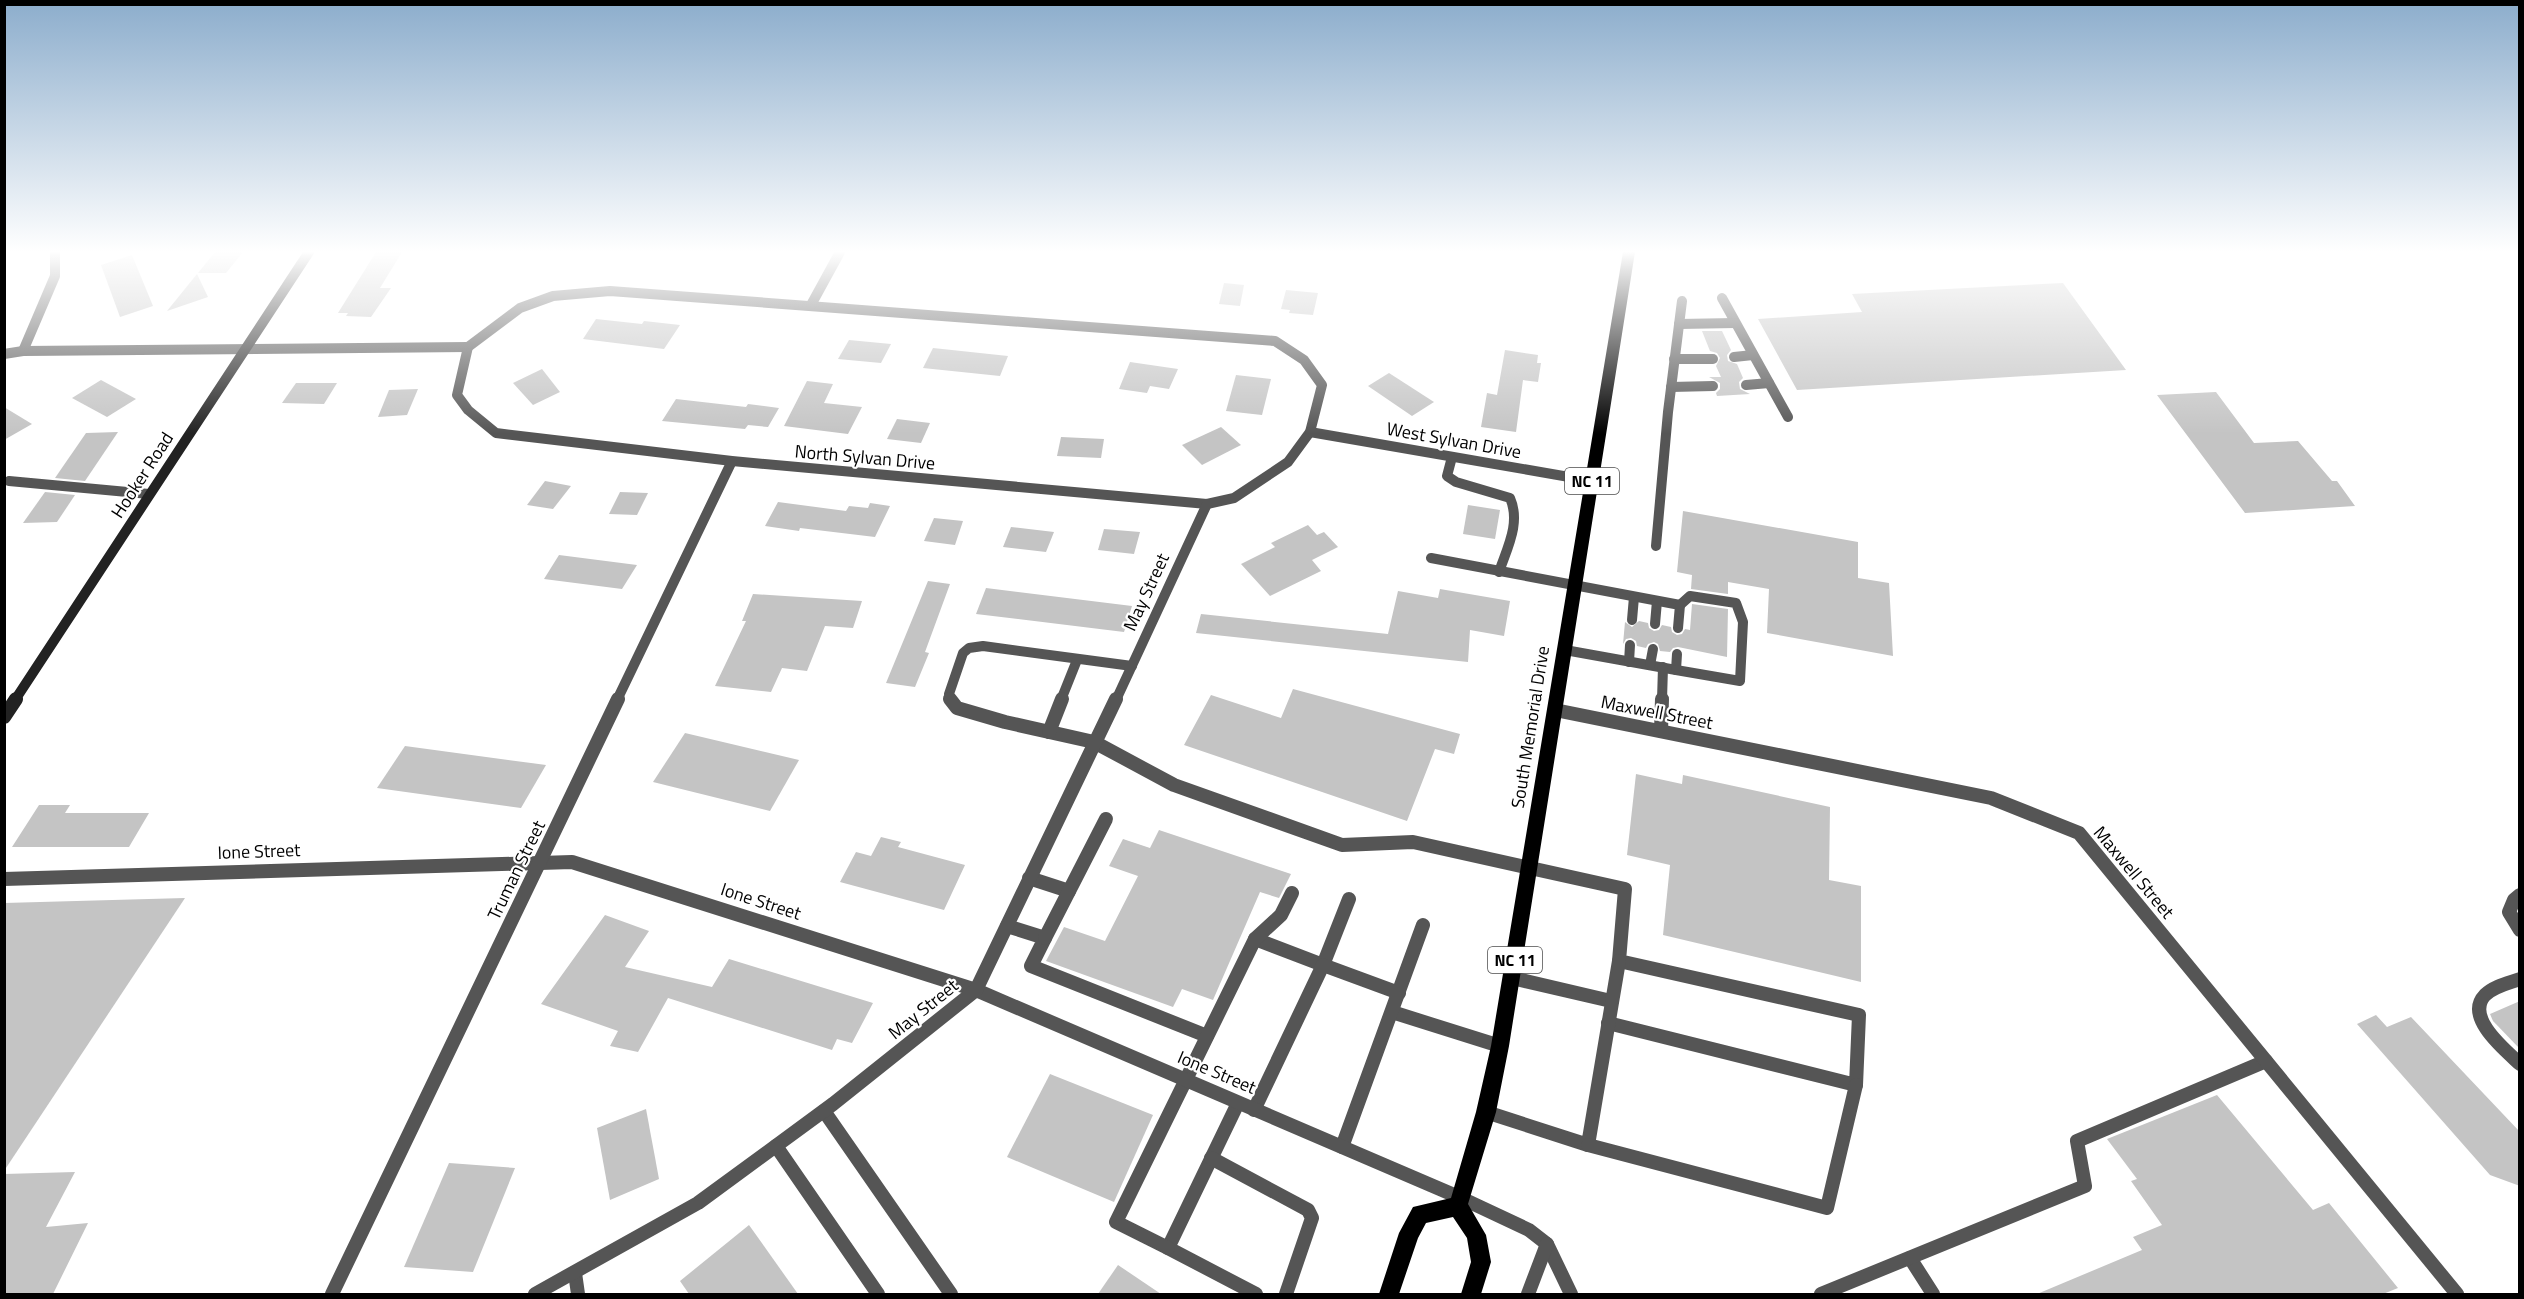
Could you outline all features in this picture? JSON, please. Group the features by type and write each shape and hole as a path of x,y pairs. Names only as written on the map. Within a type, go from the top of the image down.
{"main road":[{"name":"Hooker Road","path":"4,717 268,313"},
{"name":"South Memorial Drive","path":"1459,1202 1486,1112 1500,1047 1619,313"},
{"path":"1389,1294 1409,1233 1420,1214 1459,1202 1476,1235 1481,1262 1471,1294"}],"street":[{"path":"23,351 39,313"},
{"path":"4,354 23,351 468,347 514,313"},
{"path":"909,313 1275,341 1304,360 1322,385 1310,432"},
{"path":"1656,546 1680,313"},
{"path":"1730,313 1788,417"},
{"path":"1679,324 1735,323"},
{"name":"North Sylvan Drive","path":"468,347 457,395 468,410 496,432 732,461 1207,504 1234,498 1262,481 1288,462 1310,432"},
{"path":"1734,357 1753,355"},
{"path":"1674,359 1713,358"},
{"path":"1746,385 1769,383"},
{"path":"1671,387 1713,386"},
{"name":"West Sylvan Drive","path":"1310,432 1592,481"},
{"path":"1452,457 1447,476 1456,482 1510,498 1516,507 1515,518 1499,572"},
{"name":"Truman Street","path":"332,1294 732,461"},
{"path":"9,481 149,494"},
{"name":"May Street","path":"535,1294 698,1203 824,1111 976,990 1132,666 1207,504"},
{"path":"1431,558 1680,605"},
{"path":"1565,650 1740,681 1743,622 1736,603 1690,596 1680,605 1678,628"},
{"path":"1632,620 1634,597"},
{"path":"1655,624 1657,601"},
{"path":"1629,662 1630,645"},
{"path":"1132,666 983,646 969,648 961,658 949,694 951,702 957,708 1094,742 1174,785 1342,845 1413,842 1625,889 1619,961 1588,1146"},
{"path":"1653,649 1657,666 1661,731"},
{"path":"1676,670 1677,654"},
{"path":"1049,732 1077,660"},
{"name":"Maxwell Street","path":"1555,710 1991,798 2079,833 2457,1294"},
{"path":"1106,819 1031,966 1208,1036"},
{"name":"Ione Street","path":"4,879 572,862 976,990 1342,1147 1459,1202 1529,1230 1547,1244"},
{"path":"1029,878 1070,891"},
{"path":"1256,1294 1116,1222 1255,939 1281,915 1292,893"},
{"path":"2520,895 2514,900 2509,912 2520,930"},
{"path":"1254,1110 1323,964 1349,899"},
{"path":"1342,1147 1423,925"},
{"path":"1007,926 1045,938"},
{"path":"1255,939 1399,993"},
{"path":"1486,1112 1588,1146 1827,1208 1856,1085 1859,1015 1619,961"},
{"path":"1512,978 1611,1001"},
{"path":"2520,978 2485,995 2479,1010 2480,1021 2520,1064"},
{"path":"1392,1012 1500,1047"},
{"path":"1608,1023 1856,1085"},
{"path":"1821,1294 2085,1186 2077,1141 2266,1061"},
{"path":"1168,1248 1238,1103"},
{"path":"824,1111 951,1294"},
{"path":"776,1146 878,1294"},
{"path":"1211,1158 1308,1210 1312,1218 1286,1294"},
{"path":"1528,1294 1537,1265 1547,1244"},
{"path":"1547,1244 1571,1294"},
{"path":"1910,1258 1933,1294"},
{"path":"575,1273 579,1294"}],"building":[{"path":"118,313 133,313 120,317"},
{"path":"338,313 374,313 371,317 346,316 348,313"},
{"path":"1289,313 1314,313 1313,315"},
{"path":"1853,313 2084,313 2126,370 1797,390 1758,319"},
{"path":"596,319 680,325 664,349 583,339"},
{"path":"1702,331 1722,331 1731,350 1727,355 1728,361 1737,364 1743,378 1739,382 1740,389 1750,394 1717,396 1720,383 1709,377 1721,377 1716,366 1720,358 1717,353 1710,351"},
{"path":"849,340 891,344 881,363 838,359"},
{"path":"933,348 1008,356 1000,376 923,368"},
{"path":"1505,350 1538,355 1537,363 1541,363 1538,382 1523,380 1516,432 1481,427 1487,393 1497,395"},
{"path":"1130,362 1178,369 1169,389 1150,386 1147,393 1119,389"},
{"path":"542,369 560,392 533,405 513,383"},
{"path":"1389,373 1434,402 1412,416 1368,386"},
{"path":"1236,375 1271,379 1262,415 1226,411"},
{"path":"101,380 136,399 107,417 72,398"},
{"path":"807,381 833,384 824,403 862,407 848,434 784,426"},
{"path":"296,383 337,383 324,404 282,403"},
{"path":"418,389 407,415 378,417 389,390"},
{"path":"2216,392 2254,443 2298,441 2332,481 2337,481 2355,506 2245,513 2157,395"},
{"path":"676,399 746,407 748,404 779,408 768,427 748,425 745,429 662,421"},
{"path":"4,407 32,424 4,440"},
{"path":"897,419 930,423 921,443 887,439"},
{"path":"1221,427 1241,445 1202,465 1182,445"},
{"path":"118,432 85,481 55,478 86,433"},
{"path":"1061,437 1104,439 1101,458 1057,456"},
{"path":"545,481 571,486 553,509 527,505"},
{"path":"45,492 75,495 57,522 23,523"},
{"path":"620,492 648,493 637,515 609,514"},
{"path":"778,502 846,511 849,506 868,508 870,503 890,506 875,537 765,526"},
{"path":"1468,505 1500,510 1495,539 1463,534"},
{"path":"1683,511 1858,542 1858,578 1889,583 1893,656 1767,633 1769,589 1728,582 1728,594 1691,589 1692,575 1677,572"},
{"path":"934,518 963,521 955,545 924,541"},
{"path":"1308,525 1317,535 1324,532 1338,547 1312,560 1321,571 1270,596 1241,564 1275,547 1271,543"},
{"path":"1011,527 1054,532 1046,552 1003,547"},
{"path":"1104,529 1140,532 1134,554 1098,550"},
{"path":"559,555 637,565 622,589 544,579"},
{"path":"928,581 950,584 925,652 929,653 915,687 886,683"},
{"path":"986,588 1132,606 1124,632 976,614"},
{"path":"1440,589 1510,601 1504,636 1470,630 1468,662 1196,633 1201,614 1388,634 1398,591 1438,598"},
{"path":"753,594 862,601 853,628 825,626 807,671 782,668 771,692 715,686 746,621 742,621"},
{"path":"1692,604 1728,609 1727,657 1678,647 1673,648 1670,652 1660,651 1658,644 1654,642 1648,644 1646,648 1637,646 1636,641 1631,638 1626,639 1623,644 1625,622 1632,627 1639,621 1648,623 1649,628 1654,631 1659,630 1662,625 1671,627 1672,632 1677,635 1682,634 1685,629 1690,630"},
{"path":"1293,689 1460,734 1454,754 1435,749 1407,821 1184,745 1211,695 1281,718"},
{"path":"685,733 799,760 770,811 653,782"},
{"path":"405,746 546,765 521,808 377,788"},
{"path":"1636,774 1682,784 1683,775 1830,807 1829,880 1861,886 1861,982 1663,935 1670,865 1627,855"},
{"path":"39,805 70,805 65,813 149,813 129,847 12,847"},
{"path":"1159,830 1291,874 1279,898 1260,892 1213,1000 1182,989 1173,1007 1046,961 1064,927 1105,941 1138,876 1109,866 1123,839 1150,848"},
{"path":"881,837 901,842 898,847 965,865 944,910 840,882 856,852 871,856"},
{"path":"185,898 4,1171 4,903"},
{"path":"605,915 649,931 625,967 712,987 729,959 873,1003 852,1043 837,1039 832,1050 668,998 638,1052 610,1046 618,1031 541,1004"},
{"path":"2520,1001 2520,1049 2493,1021 2490,1014"},
{"path":"2376,1015 2387,1027 2411,1017 2520,1132 2520,1186 2490,1175 2357,1024"},
{"path":"1050,1074 1153,1115 1114,1202 1007,1157"},
{"path":"2217,1095 2313,1210 2329,1203 2398,1288 2383,1294 2037,1294 2142,1250 2133,1237 2162,1225 2131,1181 2137,1179 2107,1139"},
{"path":"646,1109 659,1179 610,1200 597,1128"},
{"path":"449,1163 515,1168 473,1272 404,1267"},
{"path":"75,1172 46,1227 88,1223 53,1294 4,1294 4,1174"},
{"path":"749,1225 798,1294 689,1294 680,1281"},
{"path":"1118,1265 1161,1294 1098,1294"}]}
